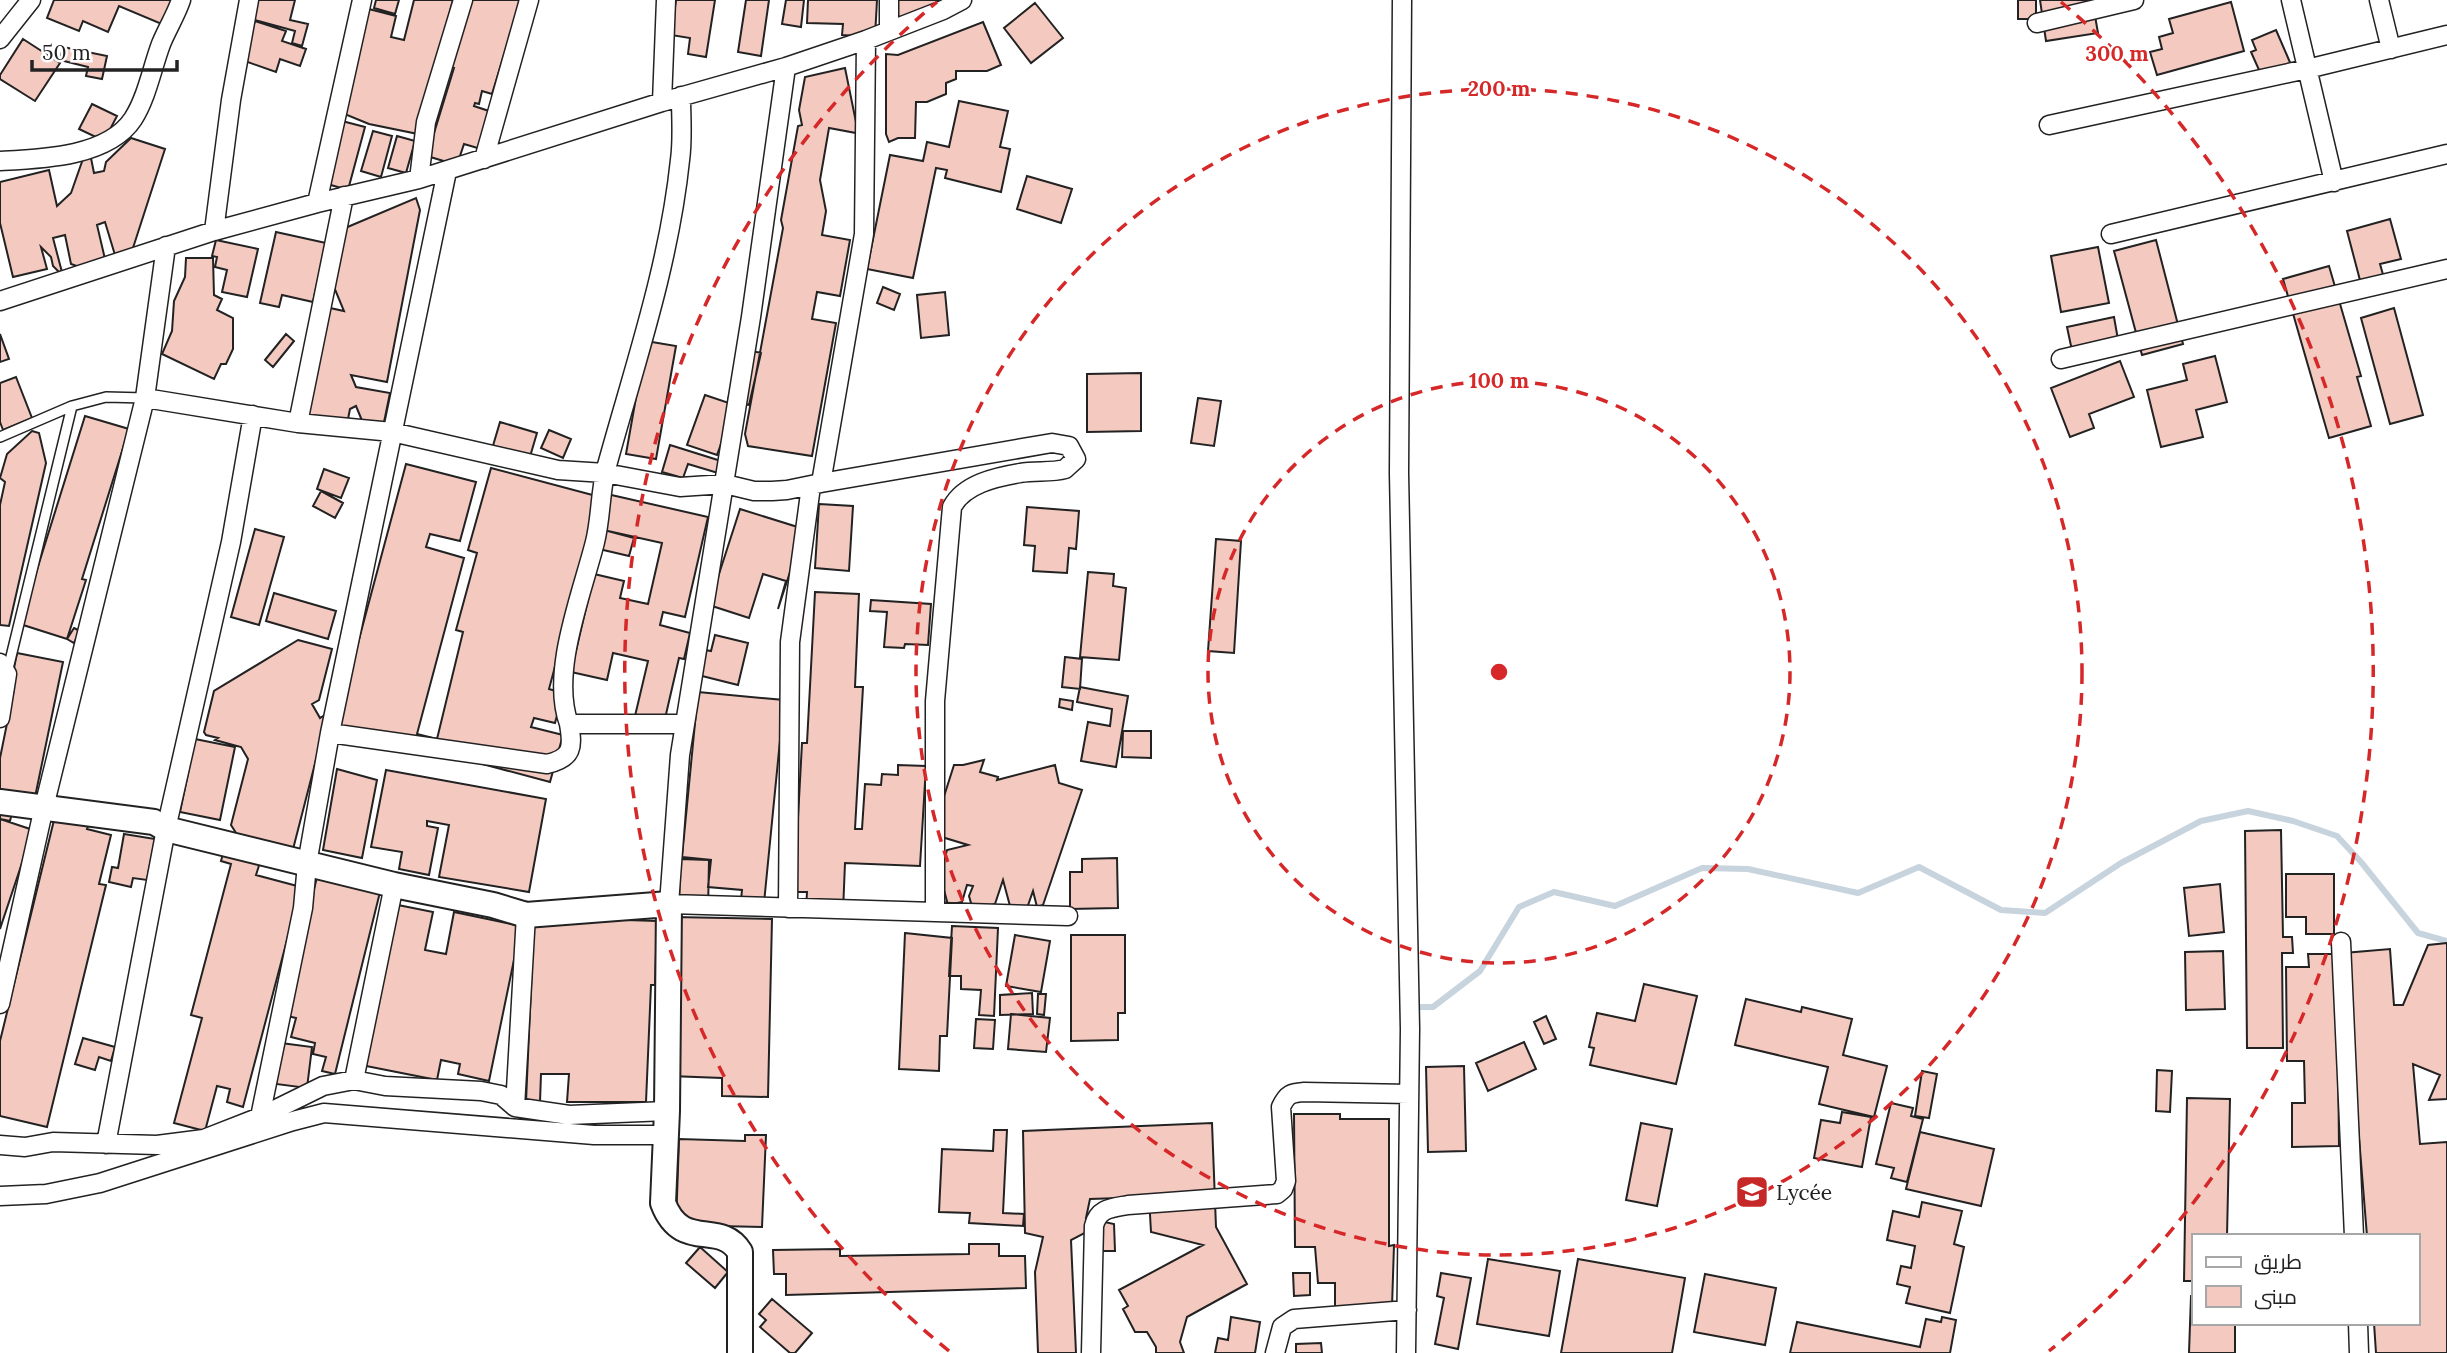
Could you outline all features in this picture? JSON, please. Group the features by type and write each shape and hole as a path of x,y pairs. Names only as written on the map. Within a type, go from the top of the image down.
{"street":[{"path":"0,39 32,0"},
{"path":"0,161 98,148 117,137 133,120 181,0"},
{"path":"214,231 249,0"},
{"path":"317,203 362,0"},
{"path":"419,179 426,122 463,0"},
{"path":"484,159 528,0"},
{"path":"662,102 666,0"},
{"path":"889,0 889,31"},
{"path":"0,301 214,231 447,171 681,96 786,67 866,40 962,0"},
{"path":"1402,0 1399,473 1410,1015 1406,1353"},
{"path":"2037,23 2134,0"},
{"path":"2291,0 2334,182"},
{"path":"2379,0 2391,49"},
{"path":"2049,125 2447,36"},
{"path":"788,908 790,642 816,484 864,234 866,40"},
{"path":"740,1353 740,1252 730,1240 723,1237 685,1231 667,1215 663,1203 667,1111 669,904 680,755 751,317 786,67"},
{"path":"330,733 547,764 558,762 569,752 572,742 564,700 570,627 595,541 605,473 663,264 681,158 681,96"},
{"path":"2111,234 2447,154"},
{"path":"260,1117 303,908 307,864 330,733 447,171"},
{"path":"298,423 344,196"},
{"path":"0,1003 44,807 145,398 166,246"},
{"path":"2061,359 2447,269"},
{"path":"145,398 298,423 393,432 558,470 605,473 680,487 725,484 754,491 787,490 1052,443 1069,446 1076,459 1065,469 1020,473 971,487 963,492 952,507 934,701 935,912"},
{"path":"106,1144 166,829 230,542 253,415"},
{"path":"0,718 3,669"},
{"path":"569,723 685,724"},
{"path":"0,802 154,822 166,829 526,915 669,904 1068,916"},
{"path":"354,1080 394,885"},
{"path":"515,1107 526,915"},
{"path":"2341,942 2354,1234"},
{"path":"0,1145 25,1147 53,1142 157,1145 204,1139 260,1117 323,1086 354,1080 385,1086 501,1095 515,1107 569,1115 667,1111"},
{"path":"1091,1353 1094,1226 1099,1214 1105,1209 1277,1194 1286,1181 1281,1107 1285,1097 1291,1093 1304,1092 1409,1094"},
{"path":"0,1196 47,1194 100,1183 324,1113 594,1135 665,1135"},
{"path":"1275,1353 1282,1327 1294,1319 1407,1310"},
{"path":"2358,1325 2359,1353"}],"lane":[{"path":"0,437 72,406 106,397 145,398"},
{"path":"3,669 72,406"}],"building":[{"path":"54,0 174,0 164,25 119,6 108,32 83,21 79,31 47,18"},
{"path":"256,0 295,0 290,20 308,24 302,46 292,43 295,31 251,19"},
{"path":"376,0 399,0 395,14 374,8"},
{"path":"414,0 453,0 418,134 369,124 342,113 365,8 396,16 391,37 404,40"},
{"path":"465,0 521,0 492,94 482,91 479,104 475,103 474,106 492,112 481,149 464,144 457,165 427,156 454,68 445,65"},
{"path":"676,0 715,0 706,57 688,54 690,38 671,35"},
{"path":"746,0 769,0 761,56 738,52"},
{"path":"786,0 804,0 801,27 782,24"},
{"path":"808,0 877,0 875,37 842,35 843,24 807,23"},
{"path":"893,0 953,0 901,21"},
{"path":"2018,0 2036,0 2036,19 2018,19"},
{"path":"2040,0 2119,0 2095,16 2098,33 2046,41"},
{"path":"2231,2 2244,51 2157,75 2150,52 2162,49 2159,37 2173,33 2169,19"},
{"path":"1035,3 1063,38 1031,63 1004,28"},
{"path":"255,21 286,31 282,41 306,49 300,66 280,59 276,72 242,60"},
{"path":"983,22 1001,65 987,71 956,71 956,79 946,83 946,94 927,102 916,102 915,138 898,138 889,142 886,134 886,54 898,55"},
{"path":"2276,30 2292,67 2263,79 2251,52 2256,50 2252,40"},
{"path":"23,39 60,63 35,101 0,79"},
{"path":"63,47 107,56 102,79 86,76 88,67 60,60"},
{"path":"845,68 856,133 829,128 820,180 826,211 822,235 850,240 840,296 817,292 812,319 836,323 812,456 748,446 745,434 783,228 781,220 798,126 802,125 799,110 805,77"},
{"path":"959,101 1008,111 1000,147 1010,149 1001,192 945,178 947,170 936,168 913,278 867,269 890,155 923,161 927,142 949,147"},
{"path":"92,104 117,116 104,141 79,129"},
{"path":"342,121 365,127 348,190 324,183"},
{"path":"373,131 392,136 381,177 361,171"},
{"path":"397,136 415,141 406,173 388,168"},
{"path":"131,138 165,149 132,251 115,255 105,222 97,225 105,259 85,269 71,264 65,235 53,238 63,276 41,247 47,269 13,277 0,223 0,182 49,170 57,206 71,193 84,156 91,158 94,173 104,171 106,162"},
{"path":"1027,176 1072,189 1061,223 1017,209"},
{"path":"416,198 420,210 387,382 351,375 356,387 390,393 383,427 363,423 356,406 350,409 347,424 308,416 330,308 344,311 334,287 338,231"},
{"path":"2390,219 2401,259 2380,264 2384,278 2361,284 2347,231"},
{"path":"276,232 326,243 313,302 282,295 279,307 260,303"},
{"path":"216,240 258,249 247,297 222,292 227,270 215,267 217,257 212,256"},
{"path":"2156,240 2183,344 2142,355 2114,251"},
{"path":"2098,247 2109,303 2061,312 2051,256"},
{"path":"186,258 213,258 214,295 222,299 217,310 233,318 233,349 226,364 221,364 214,379 162,354 172,331 174,301 185,277"},
{"path":"2329,266 2361,376 2357,377 2371,426 2329,438 2283,279"},
{"path":"883,287 900,294 894,310 877,303"},
{"path":"945,292 949,335 921,338 917,295"},
{"path":"2394,308 2423,415 2390,424 2361,318"},
{"path":"2114,317 2120,351 2074,360 2067,327"},
{"path":"0,334 9,359 0,362"},
{"path":"286,334 294,341 273,367 265,360"},
{"path":"646,341 676,346 656,459 626,454"},
{"path":"740,348 761,353 749,405 728,400"},
{"path":"2215,356 2227,402 2196,410 2203,437 2161,447 2147,390 2187,380 2183,364"},
{"path":"2120,361 2134,397 2089,414 2094,428 2070,437 2051,388"},
{"path":"1141,373 1141,431 1087,432 1087,374"},
{"path":"16,377 32,418 3,430 0,422 0,383"},
{"path":"705,395 735,405 717,455 687,445"},
{"path":"1198,398 1221,401 1214,446 1191,443"},
{"path":"85,416 129,429 82,579 86,580 67,639 20,624"},
{"path":"500,422 537,433 529,460 492,449"},
{"path":"549,430 571,439 563,458 541,448"},
{"path":"32,431 39,433 46,463 9,626 0,625 0,505 5,482 0,478 7,454"},
{"path":"670,445 721,461 718,473 688,464 683,478 662,472"},
{"path":"406,464 476,482 460,541 430,534 426,547 464,558 417,734 437,739 463,632 456,630 477,553 468,550 491,468 600,497 549,689 563,693 555,723 534,718 531,727 563,735 550,782 336,725"},
{"path":"324,469 349,478 341,498 317,489"},
{"path":"321,491 343,503 335,518 313,506"},
{"path":"607,494 708,517 685,617 663,612 660,625 690,633 684,659 679,658 664,723 635,716 648,661 613,653 607,680 571,672 594,574 624,581 620,598 648,604 662,543 599,529"},
{"path":"819,504 853,506 849,571 815,568"},
{"path":"1027,507 1079,511 1076,549 1069,548 1067,573 1033,571 1035,546 1024,545"},
{"path":"740,509 804,529 778,609 786,581 763,574 749,618 709,605"},
{"path":"255,529 284,537 259,625 231,617"},
{"path":"604,530 634,538 629,556 599,549"},
{"path":"1216,539 1241,541 1234,653 1208,651"},
{"path":"1088,572 1114,574 1113,586 1126,588 1119,660 1080,657"},
{"path":"815,592 859,594 855,687 863,687 855,829 862,829 865,784 881,785 882,774 898,775 898,765 926,766 920,866 845,863 843,912 806,910 807,892 794,892 802,743 807,743"},
{"path":"274,593 336,611 328,639 266,621"},
{"path":"871,600 931,604 928,645 884,647 887,612 870,611"},
{"path":"74,628 80,631 74,643 67,639"},
{"path":"715,635 748,643 738,685 698,675 705,650 711,651"},
{"path":"298,640 332,649 319,700 312,704 320,718 328,713 291,857 243,844 231,825 248,759 241,747 215,740 218,738 204,732 214,691"},
{"path":"17,653 63,662 34,802 0,795 0,758 14,689 10,688"},
{"path":"1065,657 1082,659 1080,689 1062,687"},
{"path":"1080,687 1128,696 1116,767 1081,761 1088,722 1110,726 1112,709 1077,702"},
{"path":"698,692 784,700 764,903 741,900 742,890 708,887 711,860 682,857"},
{"path":"1060,699 1073,701 1072,710 1059,707"},
{"path":"1123,731 1151,731 1151,758 1122,757"},
{"path":"195,739 235,747 220,820 180,812"},
{"path":"984,760 980,772 998,777 997,780 1055,765 1059,783 1082,790 1043,905 1037,907 1033,891 1026,911 1010,906 1003,880 995,904 973,910 969,896 973,886 967,885 962,902 948,905 940,875 947,850 968,845 932,834 954,765"},
{"path":"337,769 377,780 362,858 323,850"},
{"path":"386,770 546,799 529,892 439,877 449,825 427,821 427,826 438,828 429,875 399,869 402,852 371,847"},
{"path":"0,810 12,813 10,821 0,819"},
{"path":"55,816 89,824 87,829 111,835 99,884 106,885 47,1127 0,1116 0,1041"},
{"path":"0,819 33,830 0,929"},
{"path":"2281,830 2283,937 2292,937 2293,953 2282,953 2283,1048 2247,1048 2245,831"},
{"path":"124,834 155,839 147,880 133,878 131,887 109,882 112,867 118,868"},
{"path":"225,846 262,856 256,875 301,887 243,1107 227,1102 230,1089 217,1086 205,1131 174,1123 202,1018 191,1015 231,864 221,861"},
{"path":"1117,858 1118,908 1070,909 1070,872 1082,872 1082,859"},
{"path":"680,859 709,860 708,911 679,910"},
{"path":"318,873 381,888 335,1074 322,1071 326,1057 313,1054 315,1043 291,1037 296,1018 283,1015"},
{"path":"2286,874 2334,874 2334,934 2306,934 2306,917 2286,917"},
{"path":"2220,884 2224,932 2189,936 2184,888"},
{"path":"393,904 433,912 425,950 446,954 454,912 521,926 489,1081 458,1074 460,1064 441,1060 437,1080 361,1065"},
{"path":"534,917 657,921 655,985 651,985 646,1102 567,1102 569,1074 541,1074 540,1102 526,1102"},
{"path":"674,917 772,919 768,1097 722,1096 722,1078 670,1076"},
{"path":"952,926 998,928 994,1016 979,1015 981,990 961,989 961,976 949,976"},
{"path":"905,933 952,938 947,1036 940,1036 939,1071 899,1069"},
{"path":"1015,935 1050,941 1041,992 1006,986"},
{"path":"1071,935 1125,935 1125,1013 1118,1013 1118,1040 1071,1041"},
{"path":"2447,943 2447,1099 2429,1100 2440,1075 2413,1064 2420,1144 2447,1142 2447,1353 2376,1353 2374,1325 2419,1325 2419,1234 2367,1234 2344,953 2390,949 2394,1005 2403,1005 2428,945"},
{"path":"2223,951 2225,1009 2186,1010 2185,952"},
{"path":"2308,954 2337,954 2339,1146 2292,1147 2292,1103 2305,1103 2304,1061 2287,1061 2286,967 2309,967"},
{"path":"1644,984 1697,996 1676,1084 1590,1065 1594,1048 1589,1047 1597,1013 1635,1021"},
{"path":"1032,993 1033,1014 1000,1015 1000,995"},
{"path":"1038,994 1046,994 1044,1015 1037,1014"},
{"path":"1746,999 1801,1012 1802,1007 1852,1019 1843,1055 1887,1066 1874,1117 1819,1104 1828,1067 1735,1045"},
{"path":"1011,1014 1050,1018 1046,1052 1008,1049"},
{"path":"1546,1016 1556,1039 1544,1044 1534,1022"},
{"path":"976,1019 995,1020 993,1049 974,1048"},
{"path":"83,1038 115,1047 111,1061 99,1057 95,1070 75,1064"},
{"path":"1524,1042 1536,1069 1488,1091 1476,1063"},
{"path":"281,1043 312,1047 307,1088 276,1084"},
{"path":"1464,1066 1466,1151 1428,1152 1426,1067"},
{"path":"2157,1070 2172,1071 2170,1112 2156,1111"},
{"path":"1922,1071 1937,1074 1929,1118 1915,1116"},
{"path":"2187,1098 2230,1099 2227,1234 2192,1234 2192,1281 2184,1281"},
{"path":"1891,1103 1913,1108 1911,1116 1923,1119 1907,1182 1891,1178 1894,1168 1876,1164"},
{"path":"1842,1112 1871,1117 1862,1167 1814,1158 1821,1120 1840,1123"},
{"path":"1294,1114 1340,1114 1340,1119 1389,1119 1389,1246 1394,1245 1392,1307 1335,1308 1335,1283 1318,1283 1315,1247 1295,1247"},
{"path":"1212,1123 1216,1227 1247,1284 1187,1317 1180,1342 1184,1353 1156,1353 1156,1347 1147,1332 1135,1332 1123,1309 1128,1306 1119,1290 1203,1245 1151,1232 1149,1197 1090,1199 1086,1218 1114,1224 1115,1251 1103,1251 1092,1229 1071,1240 1076,1353 1038,1353 1035,1272 1043,1237 1025,1233 1023,1131"},
{"path":"1641,1123 1672,1129 1657,1206 1626,1200"},
{"path":"994,1130 1007,1130 1003,1213 1024,1214 1023,1226 969,1223 970,1213 939,1212 942,1149 993,1151"},
{"path":"1920,1132 1994,1149 1981,1206 1906,1189"},
{"path":"745,1135 766,1135 762,1227 676,1225 679,1139 745,1141"},
{"path":"1922,1202 1962,1211 1954,1244 1964,1247 1950,1313 1906,1303 1910,1287 1897,1284 1901,1266 1911,1268 1915,1246 1887,1240 1893,1211 1919,1217"},
{"path":"969,1244 999,1244 999,1256 1025,1256 1026,1288 786,1295 786,1274 774,1274 773,1250 840,1249 840,1256 969,1254"},
{"path":"700,1247 728,1272 715,1288 686,1263"},
{"path":"1488,1259 1560,1271 1549,1336 1477,1324"},
{"path":"1578,1259 1685,1278 1672,1353 1561,1353"},
{"path":"1293,1273 1310,1273 1310,1295 1294,1296"},
{"path":"1441,1273 1471,1278 1458,1349 1435,1344 1444,1298 1437,1296"},
{"path":"1705,1274 1776,1288 1765,1345 1694,1332"},
{"path":"2192,1296 2192,1325 2235,1325 2235,1353 2189,1353"},
{"path":"772,1299 812,1333 795,1353 790,1353 760,1327 766,1320 759,1314"},
{"path":"1231,1317 1260,1322 1255,1353 1215,1353 1218,1338 1228,1340"},
{"path":"1942,1317 1956,1320 1950,1353 1790,1353 1797,1322 1920,1347 1926,1319 1941,1322"},
{"path":"1321,1343 1322,1353 1296,1353 1296,1344"}],"waterway":[{"path":"1420,1007 1433,1007 1480,971 1519,907 1554,892 1615,906 1702,868 1748,869 1858,893 1919,867 2001,910 2045,913 2121,863 2201,821 2248,811 2293,821 2337,836 2418,933 2447,941"}],"place":[{"name":"Lycée","path":"1752,1192"}]}
